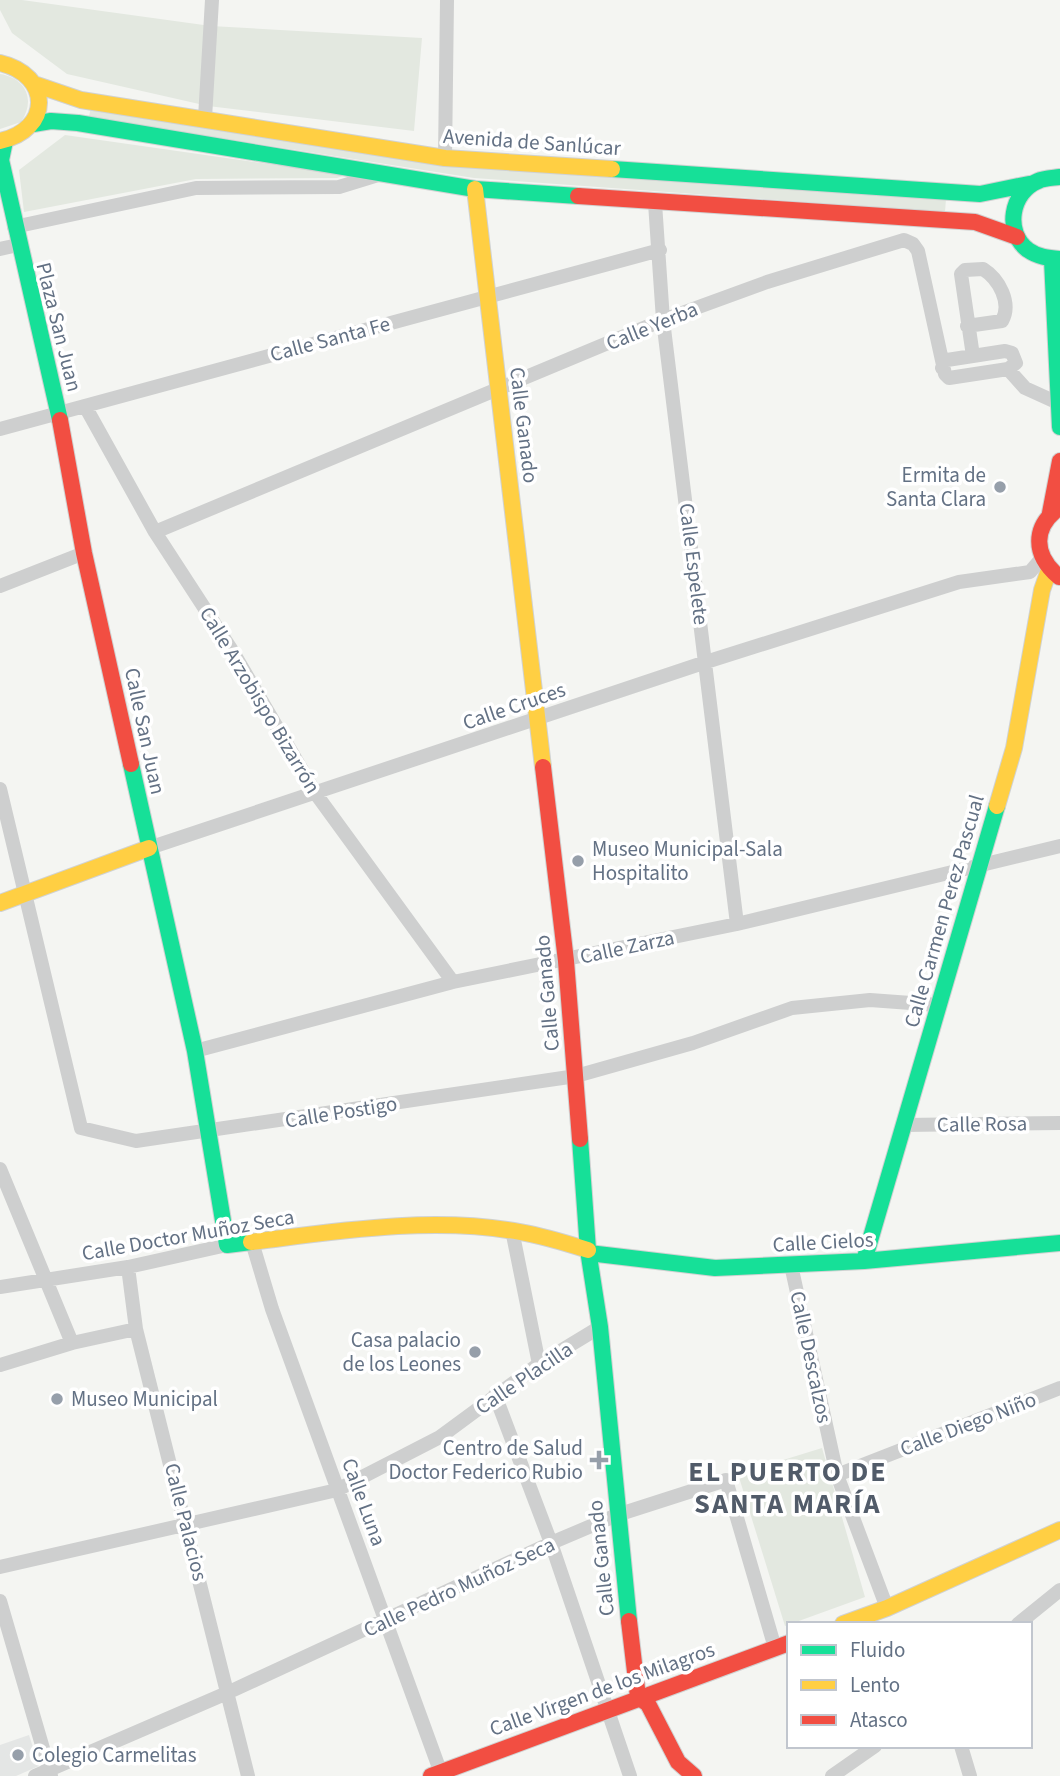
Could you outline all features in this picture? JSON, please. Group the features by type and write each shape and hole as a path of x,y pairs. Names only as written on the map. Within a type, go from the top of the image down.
{"street":[{"path":"205,118 212,0"},
{"path":"445,158 447,0"},
{"path":"0,54 7,64 29,74 37,85 41,103 33,124 24,134 3,141"},
{"name":"Avenida de Sanlúcar","path":"37,85 81,100 445,158 980,194 1029,184 1046,177 1060,177"},
{"path":"33,124 70,122 475,189 655,203 975,222 1017,237"},
{"name":"Plaza San Juan","path":"3,141 1,160 14,227 59,416"},
{"path":"14,227 196,188 339,187 382,174"},
{"path":"1029,184 1013,208 1013,228 1029,251 1056,260 1060,427"},
{"name":"Calle Ganado","path":"475,189 566,961 589,1252 600,1327 617,1515 638,1697"},
{"name":"Calle Espelete","path":"655,203 663,320 737,924"},
{"name":"Calle Yerba","path":"155,533 663,320 767,282 904,240 914,244 918,251 942,368"},
{"path":"0,249 18,245"},
{"name":"Calle Santa Fe","path":"0,429 59,416 85,406 660,250"},
{"path":"967,326 973,356"},
{"path":"1005,351 1012,353 1016,363 1008,369 950,378 942,368 947,360 973,356 1005,351"},
{"path":"1008,369 1025,388 1058,403"},
{"name":"Calle Arzobispo Bizarrón","path":"85,406 155,533 233,652 316,794 453,982"},
{"name":"Calle San Juan","path":"59,416 84,553 195,1051"},
{"name":"Calle Carmen Perez Pascual","path":"864,1261 1014,748 1042,590 1050,569 1037,534 1055,510 1060,461"},
{"path":"0,586 84,553"},
{"name":"Calle Cruces","path":"0,903 149,848 539,720 706,662 959,582 1050,569"},
{"name":"Calle Postigo","path":"0,789 81,1128 136,1141 576,1076 693,1043 792,1007 870,1000 938,1005"},
{"name":"Calle Zarza","path":"195,1051 453,982 737,924 1060,846"},
{"path":"195,1051 227,1245"},
{"name":"Calle Rosa","path":"904,1125 1060,1124"},
{"path":"0,1169 72,1343"},
{"name":"Calle Doctor Muñoz Seca","path":"0,1287 128,1267 252,1241 371,1229 441,1227 512,1230 589,1252"},
{"path":"512,1230 539,1364"},
{"name":"Calle Luna","path":"252,1241 272,1309 386,1621 438,1775"},
{"name":"Calle Cielos","path":"589,1252 715,1268 864,1261 1060,1243"},
{"name":"Calle Descalzos","path":"791,1265 837,1475 887,1608"},
{"name":"Calle Palacios","path":"128,1267 136,1329 248,1776"},
{"name":"Calle Placilla","path":"0,1567 337,1490 440,1437 539,1364 600,1327"},
{"path":"0,1365 72,1343 136,1329"},
{"name":"Calle Diego Niño","path":"837,1475 1060,1388"},
{"path":"495,1395 551,1543 630,1776"},
{"name":"Calle Pedro Muñoz Seca","path":"45,1774 386,1621 551,1543 617,1515 726,1480 782,1646"},
{"path":"848,1622 887,1608 1060,1530"},
{"path":"1020,1622 1060,1590"},
{"path":"0,1601 45,1774"},
{"name":"Calle Virgen de los Milagros","path":"438,1775 607,1707 782,1646"},
{"path":"638,1697 648,1704 678,1762 694,1776"},
{"path":"832,1776 873,1748"},
{"path":"962,1748 970,1776"}],"shaded area":[{"path":"0,0 22,0 211,26 422,38 414,131 208,106 67,74 12,33 0,10"},
{"path":"0,74 9,76 22,85 28,98 28,106 21,122 0,129"},
{"path":"91,106 423,161 946,199 945,212 474,178 89,117"},
{"path":"65,135 346,175 337,178 196,179 24,212 19,170"},
{"path":"822,1448 865,1597 796,1622 787,1622 785,1626 738,1474"},
{"name":"Colegio Carmelitas","path":"29,1735 39,1766 16,1776 0,1776 0,1745"}],"traffic: fast":[{"path":"33,124 51,121 78,123 475,189 578,196"},
{"path":"5,141 1,160 60,420"},
{"path":"612,169 980,194 1029,184"},
{"path":"1060,177 1040,180 1029,186 1017,203 1013,223 1020,242 1028,250 1039,256 1060,259"},
{"path":"1052,260 1060,427"},
{"path":"131,764 195,1051 227,1245 251,1242"},
{"path":"864,1261 997,806"},
{"path":"580,1139 588,1250 600,1327 629,1621"},
{"path":"589,1253 715,1268 864,1261 1060,1243"}],"traffic: slow":[{"path":"0,63 17,69 29,79 37,90 39,102 37,115 29,126 17,135 0,141"},
{"path":"37,85 81,100 445,158 612,169"},
{"path":"475,189 543,767"},
{"path":"997,806 1014,748 1042,590 1049,570"},
{"path":"0,903 149,848"},
{"path":"251,1242 386,1227 453,1225 520,1232 588,1250"},
{"path":"848,1622 887,1608 1060,1530"}],"traffic: jam":[{"path":"578,196 975,222 1017,237"},
{"path":"60,420 84,553 131,764"},
{"path":"1050,513 1060,461"},
{"path":"1059,577 1044,560 1039,541 1044,523 1060,507"},
{"path":"543,767 566,961 580,1139"},
{"path":"629,1621 638,1697 648,1704 678,1762 694,1776"},
{"path":"431,1776 787,1644"}],"place":[{"name":"Ermita de Santa Clara","path":"1000,487"},
{"name":"Museo Municipal-Sala Hospitalito","path":"578,861"},
{"name":"Casa palacio de los Leones","path":"475,1352"},
{"name":"Museo Municipal","path":"57,1399"},
{"name":"Centro de Salud Doctor Federico Rubio","path":"599,1460"},
{"name":"Colegio Carmelitas","path":"18,1755"}],"district":[{"name":"EL PUERTO DE SANTA MARÍA","path":"788,1488"}]}
